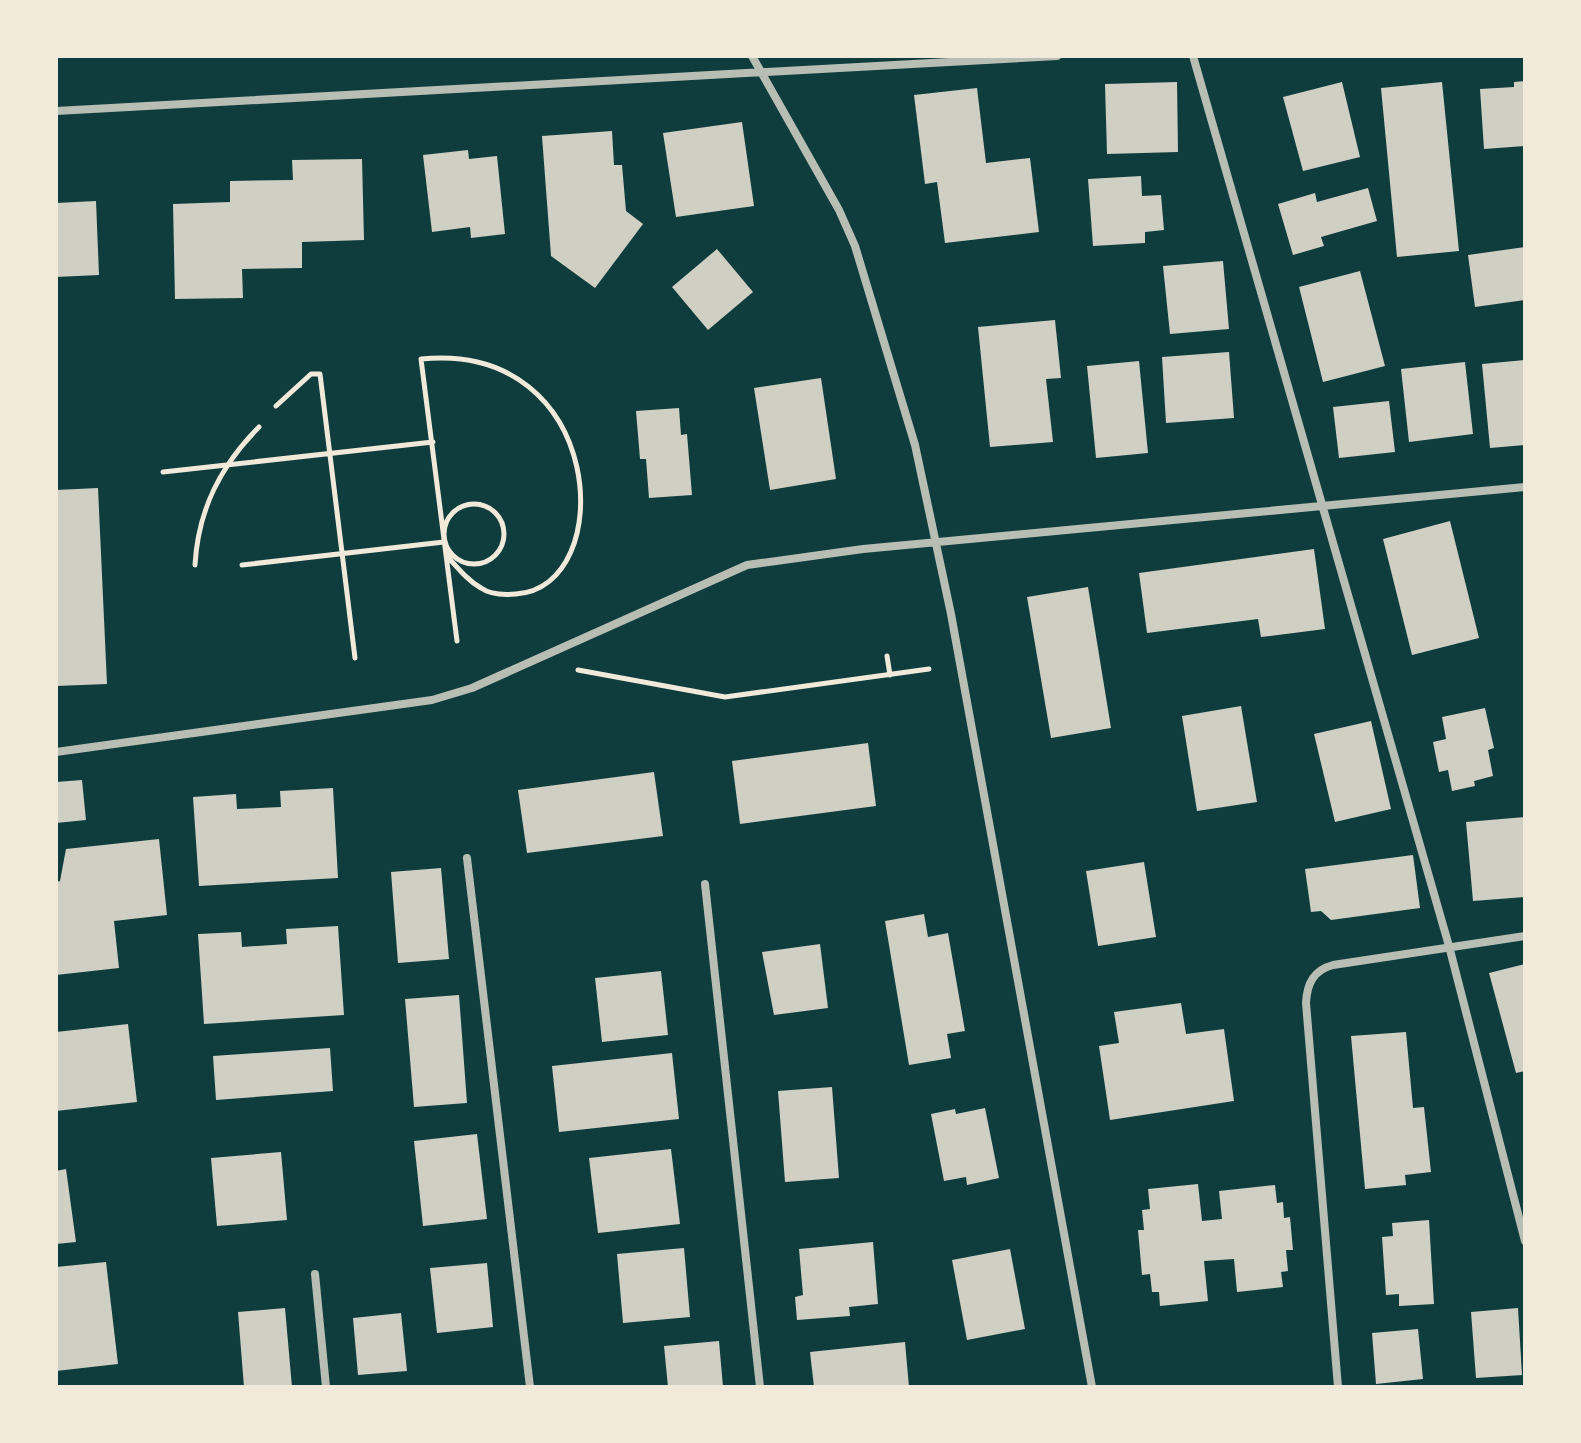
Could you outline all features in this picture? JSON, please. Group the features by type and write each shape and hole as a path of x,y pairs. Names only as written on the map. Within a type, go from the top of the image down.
{"street":[{"path":"752,56 839,210 855,246 903,400 937,543 1092,1387"},
{"path":"56,111 1057,56"},
{"path":"1193,56 1449,946 1525,1241"},
{"path":"56,752 432,700 472,688 747,565 863,549 1525,487"},
{"path":"467,858 530,1387"},
{"path":"705,884 760,1387"},
{"path":"1338,1387 1307,991 1316,972 1327,966 1525,936"},
{"path":"315,1274 326,1387"}],"path":[{"path":"446,555 484,591 523,594 541,587 562,571 572,551 580,507 580,483 569,436 555,410 514,375 484,361 450,356 421,359 433,442 444,542 457,641"},
{"path":"276,406 311,374 320,374 355,658"},
{"path":"195,565 198,531 204,509 228,464 259,427"},
{"path":"163,472 433,442"},
{"path":"465,505 488,507 504,525 500,550 482,563 460,561 444,542 446,523 465,505"},
{"path":"242,565 444,542"},
{"path":"887,656 890,675"},
{"path":"578,670 725,697 929,669"}],"building":[{"path":"1525,81 1525,146 1484,149 1480,89 1514,87 1514,82"},
{"path":"1177,82 1178,152 1107,154 1105,84"},
{"path":"1342,82 1360,157 1303,171 1283,97"},
{"path":"1442,82 1459,251 1397,257 1381,88"},
{"path":"977,88 986,163 1030,158 1039,232 945,243 937,182 925,184 914,95"},
{"path":"742,122 754,206 676,217 663,133"},
{"path":"612,131 614,165 622,165 626,211 643,224 595,288 551,256 542,136"},
{"path":"468,150 469,159 497,156 505,234 471,238 470,227 432,232 423,155"},
{"path":"362,159 364,240 302,242 302,268 242,269 243,298 175,299 173,204 230,202 230,181 293,180 292,160"},
{"path":"1141,176 1142,196 1161,195 1164,230 1145,232 1145,243 1093,246 1088,179"},
{"path":"1368,188 1377,221 1321,237 1324,246 1293,255 1278,204 1315,193 1317,202"},
{"path":"96,201 99,275 56,277 56,203"},
{"path":"1525,247 1525,300 1475,307 1468,255"},
{"path":"717,249 753,292 708,330 672,287"},
{"path":"1223,261 1229,329 1170,334 1163,266"},
{"path":"1360,271 1385,366 1323,382 1299,287"},
{"path":"1055,320 1061,378 1046,379 1053,442 990,447 978,327"},
{"path":"1229,352 1234,418 1166,423 1162,357"},
{"path":"1525,360 1525,445 1490,448 1482,364"},
{"path":"1139,361 1148,453 1096,458 1087,366"},
{"path":"1465,362 1473,434 1409,442 1401,369"},
{"path":"821,378 836,479 770,490 754,388"},
{"path":"1389,401 1395,452 1339,458 1333,407"},
{"path":"679,408 681,435 687,434 692,495 649,498 646,459 640,459 636,411"},
{"path":"98,488 107,684 56,686 56,490"},
{"path":"1450,521 1479,638 1412,655 1383,539"},
{"path":"1314,549 1325,629 1261,637 1258,619 1147,633 1139,573"},
{"path":"1088,587 1111,728 1051,738 1027,597"},
{"path":"1241,706 1257,802 1197,811 1182,716"},
{"path":"1485,708 1494,748 1488,750 1493,776 1474,781 1475,786 1452,791 1448,770 1439,772 1433,742 1446,739 1442,717"},
{"path":"1371,721 1391,809 1335,822 1314,734"},
{"path":"868,743 876,806 740,824 732,761"},
{"path":"654,772 663,836 527,853 518,790"},
{"path":"82,780 86,820 56,823 56,782"},
{"path":"333,788 338,878 199,886 193,797 236,794 237,809 281,807 280,791"},
{"path":"1525,817 1525,897 1473,901 1466,822"},
{"path":"159,839 167,915 114,921 119,968 56,975 56,882 60,881 66,849"},
{"path":"1413,855 1420,908 1331,920 1321,911 1311,912 1305,869"},
{"path":"1144,862 1156,937 1098,946 1086,871"},
{"path":"441,868 449,959 398,963 391,872"},
{"path":"924,914 928,937 948,933 965,1031 947,1034 951,1058 909,1065 885,921"},
{"path":"338,926 344,1015 204,1024 198,934 241,932 242,947 287,944 286,929"},
{"path":"820,944 828,1008 774,1015 762,952"},
{"path":"1525,964 1525,1071 1516,1073 1489,973"},
{"path":"661,971 668,1035 602,1042 595,978"},
{"path":"459,995 467,1103 414,1107 405,999"},
{"path":"1181,1003 1186,1034 1224,1029 1234,1101 1110,1120 1099,1046 1119,1043 1114,1012"},
{"path":"128,1024 137,1102 56,1111 56,1032"},
{"path":"1406,1032 1413,1108 1424,1107 1431,1172 1405,1175 1406,1185 1365,1189 1351,1036"},
{"path":"330,1048 333,1091 216,1100 213,1056"},
{"path":"672,1053 679,1119 559,1132 552,1066"},
{"path":"832,1087 839,1178 785,1182 778,1091"},
{"path":"985,1108 999,1178 967,1185 966,1177 944,1181 931,1114 955,1109 956,1114"},
{"path":"477,1134 487,1219 423,1226 414,1141"},
{"path":"671,1149 680,1224 598,1233 589,1158"},
{"path":"281,1152 287,1220 217,1226 211,1158"},
{"path":"66,1169 76,1242 56,1244 56,1171"},
{"path":"1198,1184 1202,1221 1222,1219 1219,1191 1275,1185 1277,1203 1283,1202 1284,1218 1290,1217 1293,1250 1286,1250 1288,1271 1281,1272 1283,1287 1237,1292 1234,1259 1204,1261 1208,1301 1160,1306 1159,1292 1152,1292 1150,1274 1142,1275 1138,1230 1144,1230 1142,1210 1150,1209 1148,1189"},
{"path":"1429,1220 1434,1304 1399,1306 1399,1294 1386,1295 1382,1237 1393,1236 1392,1223"},
{"path":"873,1242 878,1304 849,1307 850,1316 797,1320 795,1297 803,1295 799,1249"},
{"path":"684,1248 690,1317 623,1323 617,1254"},
{"path":"1010,1249 1025,1329 967,1340 952,1260"},
{"path":"106,1262 118,1364 56,1371 56,1267"},
{"path":"487,1263 493,1327 437,1333 430,1268"},
{"path":"285,1308 292,1387 244,1387 238,1312"},
{"path":"1518,1308 1522,1375 1476,1378 1471,1312"},
{"path":"401,1313 407,1371 358,1375 353,1318"},
{"path":"1418,1329 1423,1379 1376,1384 1372,1333"},
{"path":"719,1341 723,1387 668,1387 664,1346"},
{"path":"905,1342 909,1387 814,1387 810,1352"}]}
